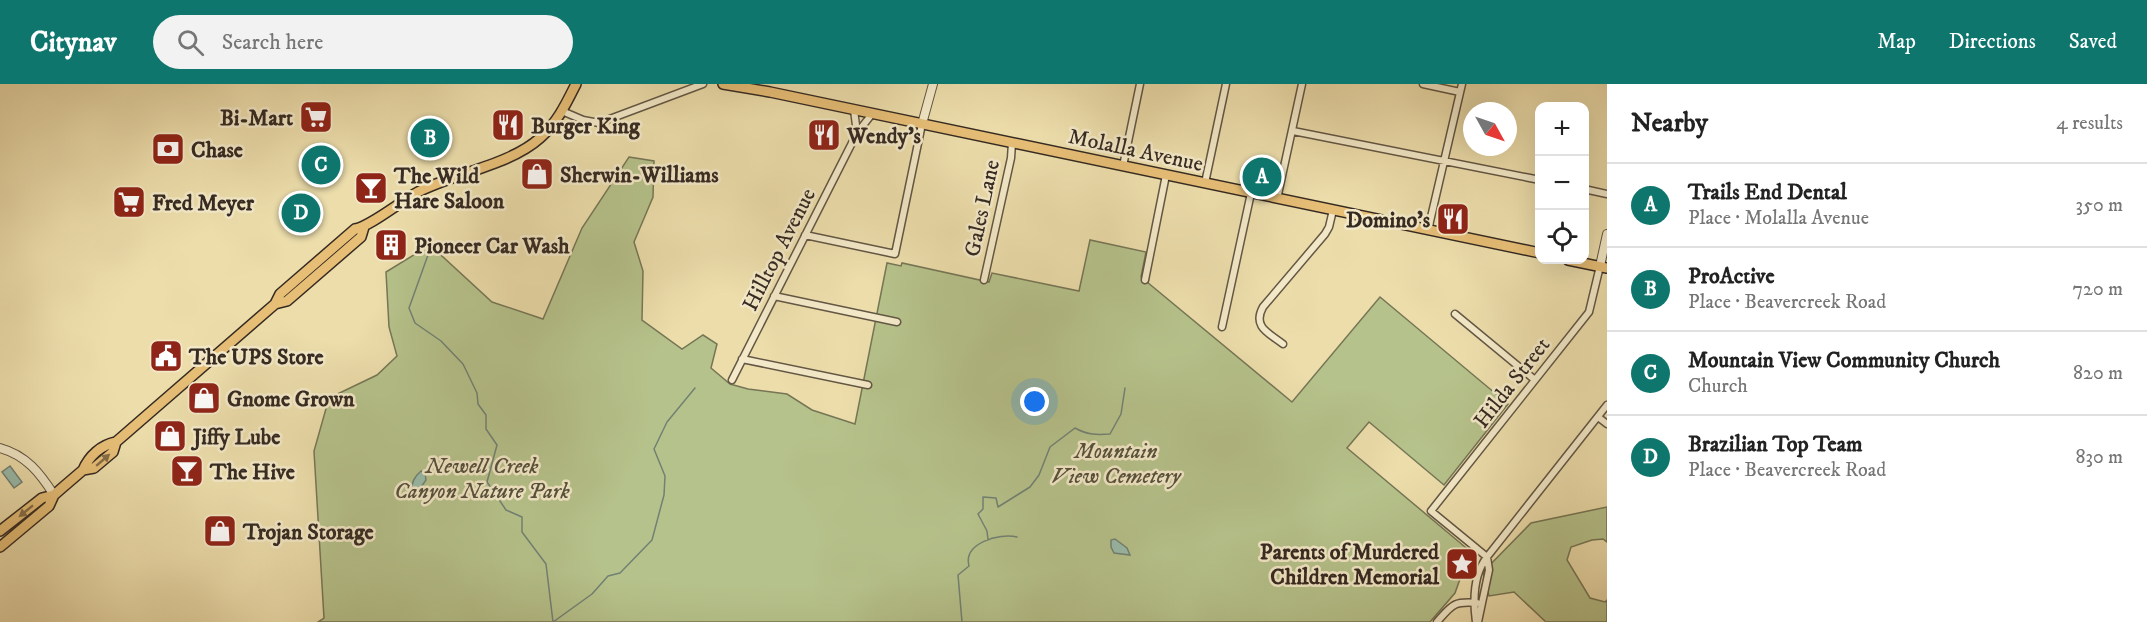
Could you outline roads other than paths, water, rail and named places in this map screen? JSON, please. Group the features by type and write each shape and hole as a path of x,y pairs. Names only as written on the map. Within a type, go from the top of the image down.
{"main road":[{"path":"0,547 49,506 54,495 83,470 94,468 113,452 116,442 275,304 280,294 355,229 364,227 420,191 513,155 529,146 550,127 562,111 576,84"},
{"name":"Molalla Avenue","path":"723,84 1535,252"},
{"path":"275,304 287,301 361,237 364,227"},
{"path":"302,288 303,280 321,264 331,249"},
{"path":"1589,264 1604,267"},
{"path":"0,531 42,498 54,495"}],"street":[{"path":"562,111 595,123 703,84"},
{"path":"805,235 895,254 922,124 933,84"},
{"path":"1123,166 1140,84"},
{"path":"1205,183 1226,84"},
{"path":"1277,199 1302,84"},
{"path":"1423,84 1460,92"},
{"path":"1428,230 1462,84"},
{"path":"854,110 857,133"},
{"name":"Hilltop Avenue","path":"732,380 857,133 872,114"},
{"path":"1293,131 1535,179"},
{"name":"Gales Lane","path":"984,280 1011,158 1012,143"},
{"path":"1145,280 1166,175"},
{"path":"1589,190 1607,194"},
{"path":"1222,327 1251,193"},
{"path":"1283,344 1262,327 1259,323 1259,315 1263,307 1325,234 1333,210"},
{"path":"1604,267 1607,234"},
{"name":"Hilda Street","path":"1487,557 1431,511 1589,312 1604,267"},
{"path":"774,296 897,322"},
{"path":"1455,314 1535,380"},
{"path":"742,359 868,385"},
{"path":"1477,622 1473,603 1479,567 1607,405"},
{"path":"1598,417 1607,424"},
{"path":"0,448 12,451 23,458 54,495"},
{"path":"1477,622 1489,570 1487,557"},
{"path":"1437,622 1453,604 1461,602 1483,604"}],"waterway":[{"path":"428,255 409,308 415,323 441,341 463,364 477,393 478,404 486,415 486,429 497,445 487,482 506,510 522,517 522,532 546,564 553,622 592,594 608,576 620,573 652,540 664,495 665,476 654,449 667,422 695,388"},
{"path":"988,540 987,531 978,514 983,509 983,497 996,498 998,507 1030,487 1039,475 1050,447 1075,428 1092,434 1110,434 1121,414 1125,388"},
{"path":"962,622 958,575 969,566 971,551 992,538 1017,537"}],"place":[{"name":"Bi-Mart","path":"316,117"},
{"name":"Burger King","path":"508,125"},
{"name":"Wendy's","path":"824,135"},
{"name":"ProActive","path":"430,138"},
{"name":"Chase","path":"168,149"},
{"name":"Mountain View Community Church","path":"321,165"},
{"name":"Sherwin-Williams","path":"537,174"},
{"name":"Trails End Dental","path":"1262,177"},
{"name":"The Wild Hare Saloon","path":"371,188"},
{"name":"Fred Meyer","path":"129,202"},
{"name":"Brazilian Top Team","path":"301,213"},
{"name":"Domino's","path":"1453,219"},
{"name":"Pioneer Car Wash","path":"391,245"},
{"name":"The UPS Store","path":"166,356"},
{"name":"Gnome Grown","path":"204,398"},
{"name":"Jiffy Lube","path":"170,436"},
{"name":"The Hive","path":"187,471"},
{"name":"Trojan Storage","path":"220,531"},
{"name":"Parents of Murdered Children Memorial","path":"1462,564"}],"park label":[{"name":"Mountain View Cemetery","path":"1116,462"},
{"name":"Newell Creek Canyon Nature Park","path":"482,478"}]}
